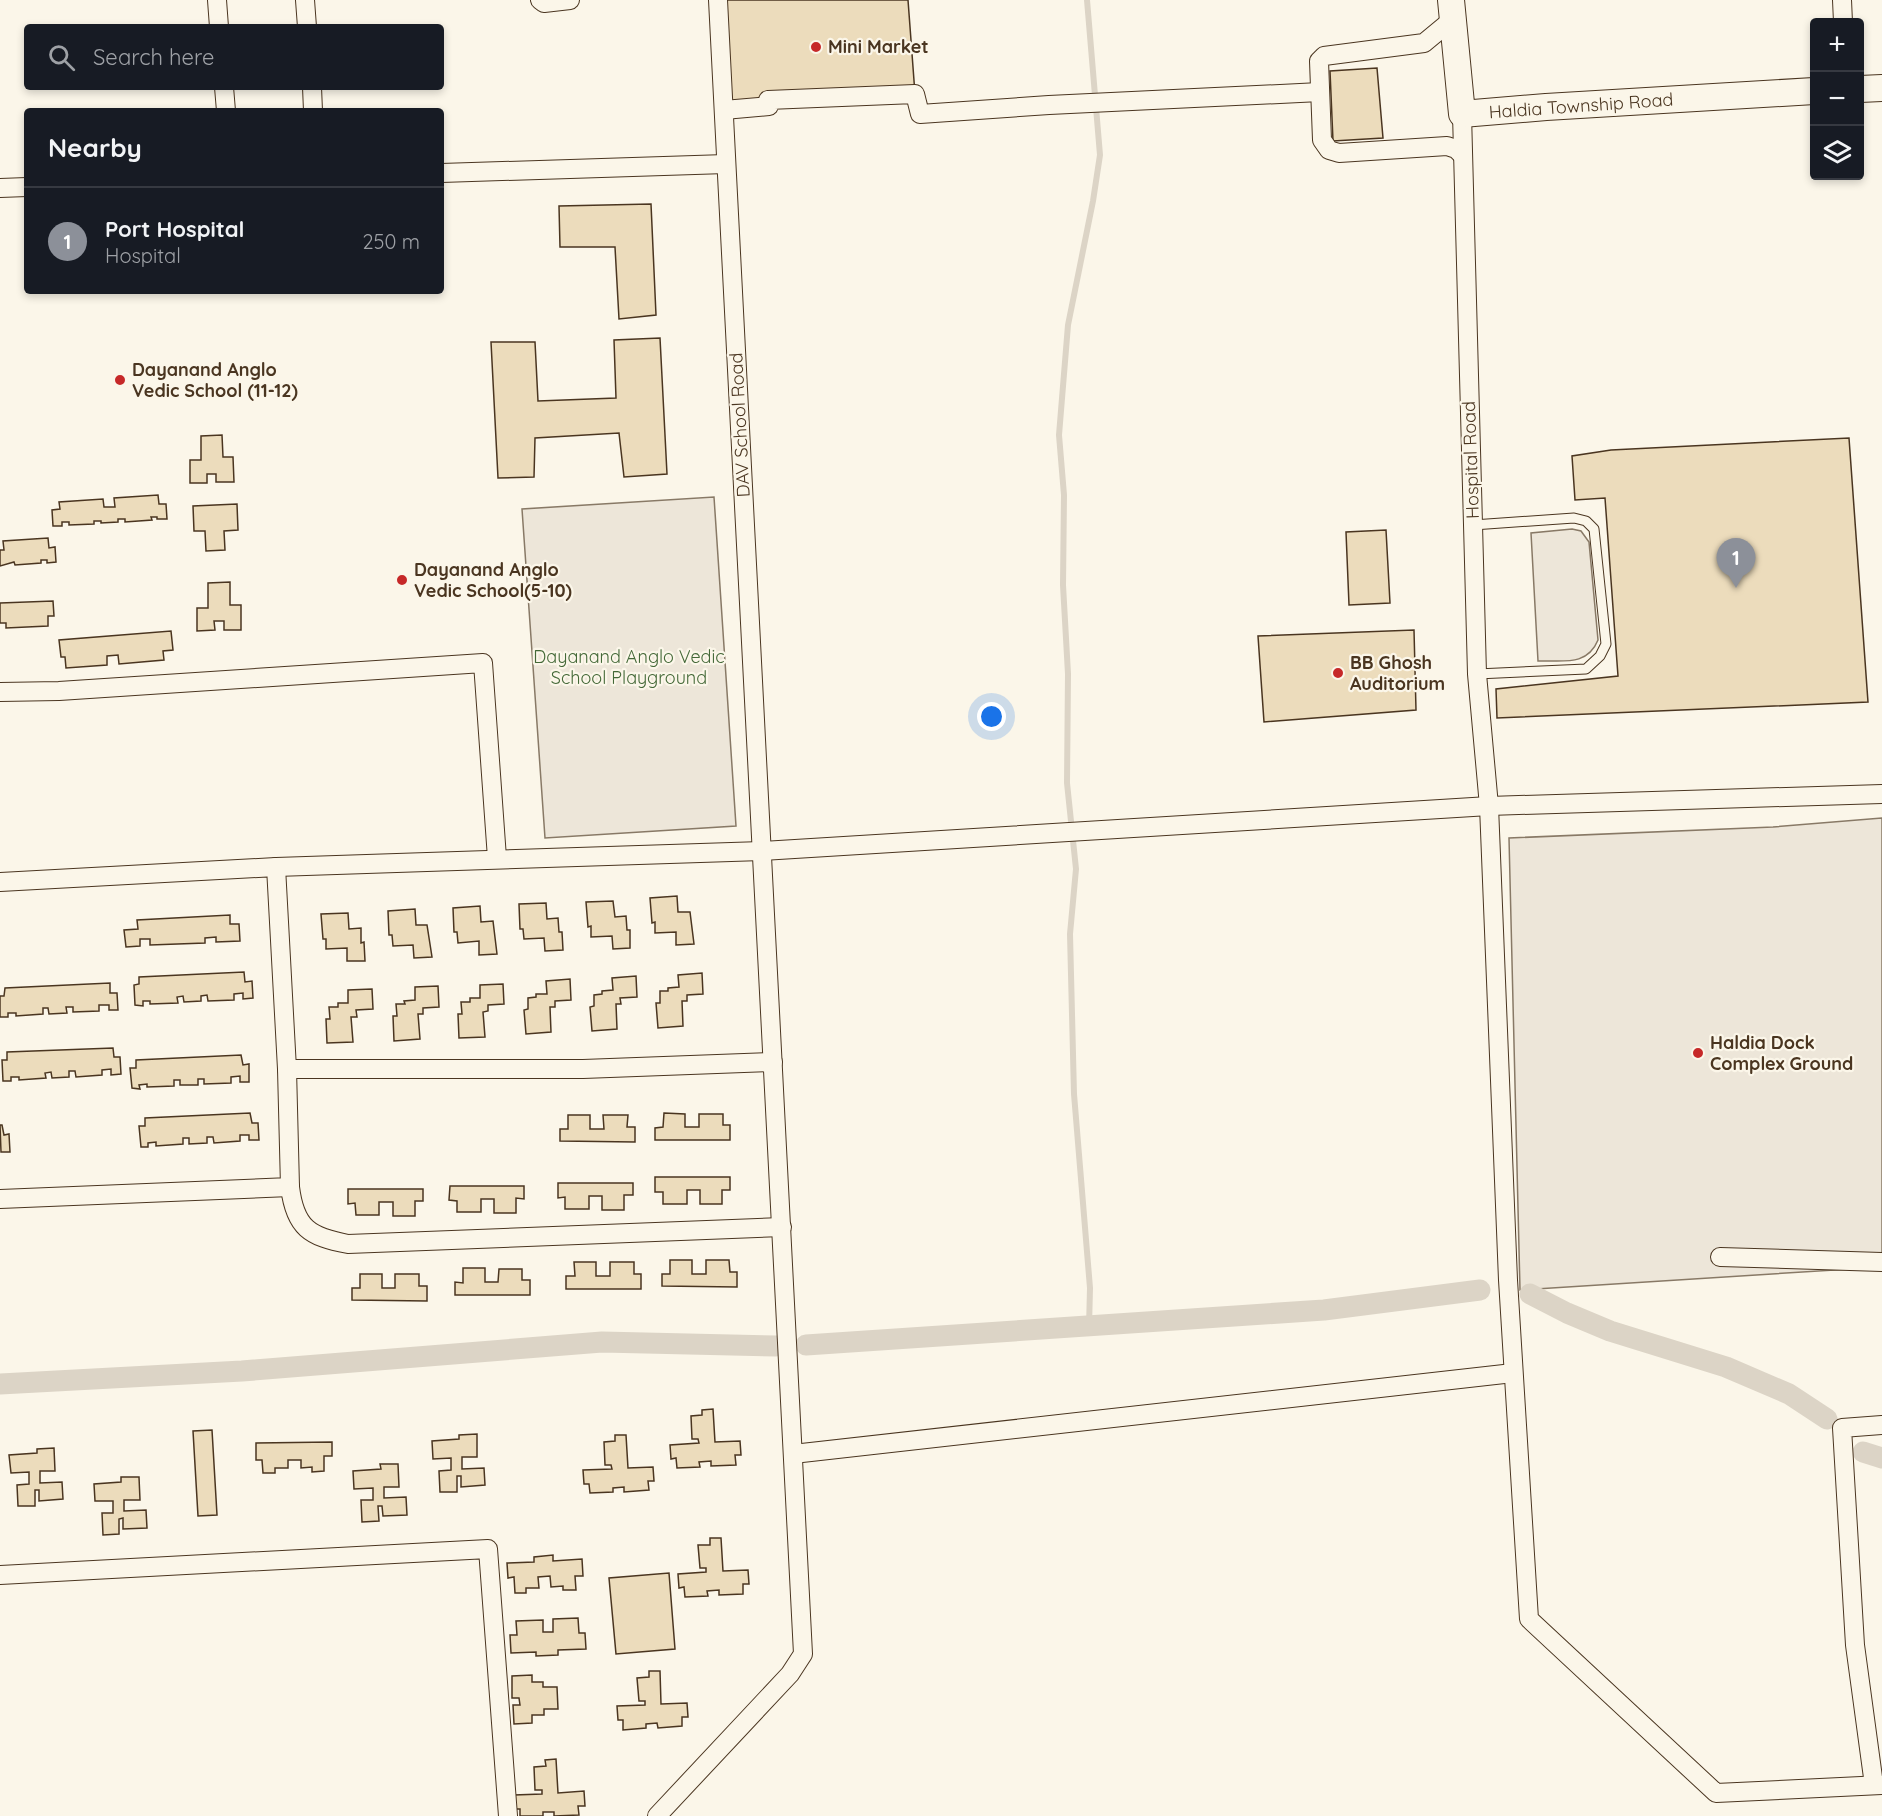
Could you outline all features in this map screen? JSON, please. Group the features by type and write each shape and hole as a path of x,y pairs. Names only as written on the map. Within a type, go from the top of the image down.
{"main road":[{"name":"Haldia Township Road","path":"1452,10 1462,114 1810,91"}],"street":[{"path":"217,0 219,24"},
{"path":"307,24 309,0"},
{"path":"540,0 544,3 570,0"},
{"name":"DAV School Road","path":"657,1816 790,1674 803,1654 718,0"},
{"path":"1842,0 1843,18"},
{"path":"1452,10 1424,43 1323,56 1319,61 1322,140 1329,150 1339,153 1447,146 1456,149 1463,156"},
{"path":"224,90 226,108"},
{"path":"312,90 314,108"},
{"path":"724,111 769,106 768,100 915,94 920,114 1049,105 1320,92"},
{"name":"Hospital Road","path":"1462,114 1477,674 1489,806 1513,1373 1529,1619 1716,1793 1878,1785"},
{"path":"444,173 726,164"},
{"path":"0,188 24,187"},
{"path":"0,692 59,691 483,663 497,858"},
{"path":"0,882 497,858 762,851 1050,831 1489,806 1882,794"},
{"path":"276,867 287,1069 290,1187 295,1211 308,1232 327,1240 348,1244 782,1227"},
{"path":"287,1069 583,1069 773,1062"},
{"path":"0,1199 290,1187"},
{"path":"1720,1257 1882,1262"},
{"path":"793,1454 1513,1373"},
{"path":"1878,1785 1855,1645 1842,1428 1882,1425"},
{"path":"0,1575 488,1549 508,1816"}],"lane":[{"path":"1473,525 1574,518 1586,521 1594,529 1606,644 1600,656 1586,669 1477,674"}],"green space":[{"name":"Dayanand Anglo Vedic School Playground","path":"714,497 736,826 545,838 522,509"},
{"path":"1572,529 1581,531 1589,542 1598,640 1593,649 1581,658 1565,661 1538,661 1531,533"},
{"name":"Haldia Dock Complex Ground","path":"1882,818 1882,1267 1520,1290 1509,838 1773,827"}],"building":[{"name":"Mini Market","path":"718,0 908,0 915,94 724,110"},
{"path":"1377,68 1383,138 1333,141 1330,71"},
{"path":"651,204 656,315 619,319 615,247 560,247 559,206"},
{"path":"660,338 667,474 624,477 619,433 535,438 534,477 498,478 491,342 535,342 538,401 616,398 614,340"},
{"path":"222,435 223,457 233,457 234,482 216,482 216,474 207,474 207,483 190,483 190,460 201,460 201,436"},
{"path":"1849,438 1868,702 1497,718 1496,689 1618,676 1605,498 1575,500 1572,456 1611,450"},
{"path":"158,495 159,504 166,504 167,519 151,517 152,520 125,522 125,519 118,519 118,522 94,521 94,524 69,525 69,522 62,522 62,526 53,526 52,510 60,509 59,502 103,499 104,507 115,507 114,498"},
{"path":"237,504 238,530 224,531 225,550 206,551 205,531 194,531 193,506"},
{"path":"1386,530 1390,603 1349,605 1346,532"},
{"path":"48,538 49,548 55,547 56,562 47,563 47,560 41,560 41,563 15,565 14,562 0,566 0,550 4,550 3,541"},
{"path":"230,582 230,605 241,605 241,630 224,630 224,621 214,621 215,630 197,631 197,608 208,608 208,583"},
{"path":"53,601 54,616 48,616 48,626 6,628 6,623 0,623 0,603"},
{"name":"BB Ghosh Auditorium","path":"1414,630 1416,710 1264,722 1258,636"},
{"path":"171,631 173,650 163,651 164,660 119,664 118,655 107,656 107,665 66,668 65,657 61,657 59,640"},
{"path":"677,896 678,912 690,912 694,944 676,945 676,932 655,933 650,898"},
{"path":"613,901 615,917 626,916 627,930 630,930 630,948 613,949 612,936 591,937 586,902"},
{"path":"546,903 547,919 558,918 563,950 545,951 544,938 524,939 523,929 520,929 519,904"},
{"path":"480,906 481,922 493,921 497,954 479,955 479,941 458,943 457,932 454,932 453,908"},
{"path":"415,909 416,925 427,925 432,957 414,958 413,945 393,946 392,935 389,935 388,911"},
{"path":"348,913 349,929 361,928 361,943 364,942 365,961 347,961 347,948 326,949 321,914"},
{"path":"230,915 230,924 239,924 240,941 216,942 216,937 205,938 205,943 150,945 150,939 140,939 140,946 126,947 124,930 138,929 137,920"},
{"path":"244,972 245,982 252,981 253,998 243,999 243,993 234,994 234,1000 208,1001 207,995 201,996 201,1001 184,1002 183,996 177,997 178,1003 150,1004 150,1001 143,1001 143,1006 135,1005 134,985 139,984 139,977"},
{"path":"702,973 703,994 687,995 687,1001 682,1001 683,1026 658,1028 656,1003 660,1003 660,991 679,987 678,975"},
{"path":"636,976 637,997 620,998 621,1004 616,1004 617,1029 592,1031 590,1007 594,1006 594,995 602,994 602,991 613,990 612,978"},
{"path":"570,979 571,1000 555,1001 555,1007 550,1007 551,1032 526,1034 524,1010 528,1009 528,998 536,997 536,994 547,994 546,981"},
{"path":"110,983 110,993 117,993 118,1010 109,1010 109,1005 99,1005 99,1011 73,1012 73,1007 66,1007 67,1013 49,1014 48,1008 43,1008 43,1014 16,1016 16,1013 8,1013 8,1017 0,1017 0,996 4,996 5,988"},
{"path":"503,984 504,1004 488,1005 488,1011 483,1012 485,1037 459,1038 458,1014 462,1014 461,1002 470,1002 470,998 480,998 480,985"},
{"path":"438,986 439,1007 423,1008 423,1014 418,1014 420,1039 394,1041 393,1016 397,1016 396,1004 405,1004 404,1001 415,1000 415,987"},
{"path":"372,989 373,1009 356,1010 357,1017 351,1017 353,1042 327,1043 326,1019 330,1019 329,1007 338,1007 338,1003 348,1003 348,990"},
{"path":"113,1048 114,1057 120,1057 121,1074 111,1075 111,1069 102,1070 102,1075 76,1077 75,1071 69,1071 69,1077 52,1078 51,1072 45,1073 46,1078 19,1080 19,1077 11,1077 11,1081 3,1081 2,1060 7,1060 7,1052"},
{"path":"241,1055 243,1065 249,1064 249,1082 240,1082 240,1076 231,1077 231,1083 204,1084 204,1079 198,1079 198,1085 180,1085 180,1080 174,1080 174,1086 147,1087 147,1084 139,1085 140,1089 132,1088 130,1068 136,1068 136,1060"},
{"path":"250,1113 252,1123 258,1123 259,1140 249,1140 249,1135 240,1135 240,1141 214,1143 213,1137 207,1137 207,1143 189,1144 189,1138 183,1138 183,1144 156,1146 156,1142 148,1143 148,1147 141,1147 139,1126 145,1126 145,1118"},
{"path":"664,1113 685,1114 685,1127 699,1127 699,1114 723,1114 723,1125 730,1125 730,1140 655,1140 655,1128 663,1127"},
{"path":"568,1115 590,1115 590,1129 604,1129 603,1115 628,1115 627,1127 635,1127 635,1142 560,1141 560,1129 568,1129"},
{"path":"0,1125 2,1125 4,1135 9,1134 10,1152 1,1152"},
{"path":"655,1177 730,1177 730,1190 722,1190 722,1204 700,1204 700,1190 687,1190 687,1204 663,1204 663,1192 655,1192"},
{"path":"558,1183 633,1183 633,1195 624,1195 624,1210 602,1210 602,1196 589,1196 589,1209 565,1209 565,1197 558,1198"},
{"path":"450,1186 524,1186 524,1199 516,1198 516,1213 494,1213 494,1199 481,1199 481,1212 457,1212 457,1201 449,1200"},
{"path":"348,1189 423,1189 423,1201 415,1201 415,1216 393,1216 393,1202 379,1202 379,1215 356,1215 355,1203 348,1204"},
{"path":"670,1260 692,1260 692,1274 706,1274 706,1260 729,1260 730,1272 737,1272 737,1287 662,1286 662,1274 670,1274"},
{"path":"574,1262 596,1262 596,1276 610,1276 610,1262 634,1262 634,1274 641,1274 641,1289 566,1289 566,1276 575,1276"},
{"path":"463,1268 485,1268 485,1282 498,1282 499,1269 522,1269 522,1280 530,1280 530,1295 455,1295 455,1282 463,1283"},
{"path":"360,1274 382,1274 382,1288 395,1288 395,1274 419,1274 419,1286 427,1286 427,1301 352,1300 352,1288 360,1288"},
{"path":"713,1409 715,1442 740,1441 741,1455 735,1455 736,1465 711,1466 711,1461 699,1462 700,1467 677,1468 676,1458 671,1459 670,1445 699,1443 698,1439 692,1439 691,1416 702,1415 702,1410"},
{"path":"212,1430 217,1515 198,1516 193,1431"},
{"path":"477,1434 477,1457 462,1457 462,1469 484,1468 485,1485 461,1487 461,1476 457,1476 457,1492 440,1492 439,1471 451,1470 451,1458 433,1459 432,1441 459,1439 459,1435"},
{"path":"615,1435 626,1435 628,1468 653,1467 654,1481 648,1481 649,1490 624,1492 624,1487 613,1488 613,1492 590,1493 589,1484 584,1484 583,1470 612,1469 611,1465 605,1465 604,1442 615,1441"},
{"path":"332,1442 332,1456 324,1456 324,1471 312,1472 312,1467 301,1468 301,1460 288,1460 288,1468 275,1468 275,1473 263,1473 262,1460 256,1460 256,1443"},
{"path":"54,1448 55,1471 40,1471 40,1483 62,1482 63,1499 39,1501 39,1490 35,1490 35,1506 18,1506 17,1485 29,1484 29,1472 11,1473 9,1455 37,1453 37,1449"},
{"path":"380,1464 398,1464 399,1487 384,1487 384,1498 406,1497 407,1515 383,1516 382,1506 378,1506 379,1521 362,1522 361,1500 373,1500 373,1488 354,1489 353,1471 381,1469"},
{"path":"121,1477 139,1477 140,1500 124,1500 124,1511 146,1510 147,1528 123,1529 123,1518 119,1519 119,1534 103,1535 102,1513 113,1513 113,1501 95,1501 94,1484 121,1482"},
{"path":"710,1538 721,1538 723,1571 748,1570 749,1584 743,1584 743,1594 719,1595 719,1590 707,1591 708,1596 685,1597 684,1587 679,1588 678,1574 706,1572 706,1568 700,1568 698,1545 710,1545"},
{"path":"553,1555 553,1561 582,1559 583,1576 575,1576 576,1590 563,1590 563,1586 551,1587 550,1576 538,1577 539,1588 526,1588 526,1593 515,1593 514,1577 508,1578 507,1563 534,1562 534,1557"},
{"path":"669,1573 675,1649 616,1654 609,1578"},
{"path":"578,1618 579,1633 585,1633 586,1649 558,1650 558,1655 536,1656 536,1652 511,1653 510,1635 517,1635 516,1621 543,1620 543,1632 553,1632 553,1619"},
{"path":"649,1671 660,1671 661,1704 687,1703 688,1717 682,1717 682,1726 658,1728 657,1723 646,1724 646,1728 623,1730 623,1720 618,1720 617,1706 645,1705 645,1701 639,1701 637,1678 649,1677"},
{"path":"532,1675 532,1682 543,1682 543,1687 557,1687 558,1709 544,1709 544,1715 532,1715 532,1723 514,1724 513,1705 520,1705 519,1698 512,1698 512,1676"},
{"path":"556,1759 558,1793 584,1791 585,1806 578,1806 579,1815 554,1816 554,1812 543,1812 543,1816 520,1816 520,1809 514,1809 514,1795 542,1794 542,1790 535,1790 534,1767 546,1766 545,1760"}],"waterway":[{"path":"1087,0 1100,155 1068,325 1059,435 1064,495 1063,585 1068,674 1067,783 1076,869 1070,934 1074,1094 1090,1288 1089,1327"},
{"path":"806,1345 1324,1310 1480,1290"},
{"path":"1530,1294 1610,1331 1726,1367 1789,1394 1827,1419"},
{"path":"0,1384 242,1371 602,1342 776,1346"},
{"path":"1863,1452 1882,1458"}],"place":[{"name":"Mini Market","path":"816,47"},
{"name":"Dayanand Anglo Vedic School (11-12)","path":"120,380"},
{"name":"Dayanand Anglo Vedic School(5-10)","path":"402,580"},
{"name":"Port Hospital","path":"1736,588"},
{"name":"BB Ghosh Auditorium","path":"1338,673"},
{"name":"Haldia Dock Complex Ground","path":"1698,1053"}]}
